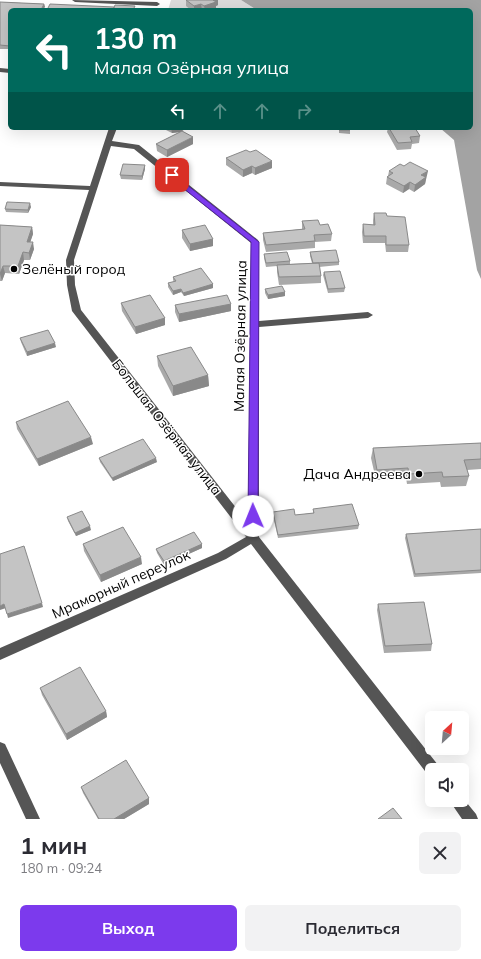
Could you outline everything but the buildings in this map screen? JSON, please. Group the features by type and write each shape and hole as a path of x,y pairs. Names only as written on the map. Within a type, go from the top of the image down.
{"street":[{"path":"75,0 156,5"},
{"name":"Большая Озёрная улица","path":"112,130 70,260 71,285 77,312 428,763"},
{"name":"Малая Озёрная улица","path":"108,143 136,147 255,242 253,538"},
{"path":"0,184 93,188"},
{"path":"254,324 368,315"},
{"name":"Мраморный переулок","path":"0,654 222,556 253,538"},
{"path":"0,748 33,819"},
{"path":"462,807 471,819"}],"shaded area":[{"path":"171,0 241,0 254,8 169,8"},
{"path":"241,0 481,0 481,279 477,270 454,140 442,130 473,130 473,8 254,8"}],"place":[{"name":"Зелёный город","path":"14,269"},
{"name":"Дача Андреева","path":"419,474"}],"route":[{"path":"172,175 255,242 253,516"}]}
